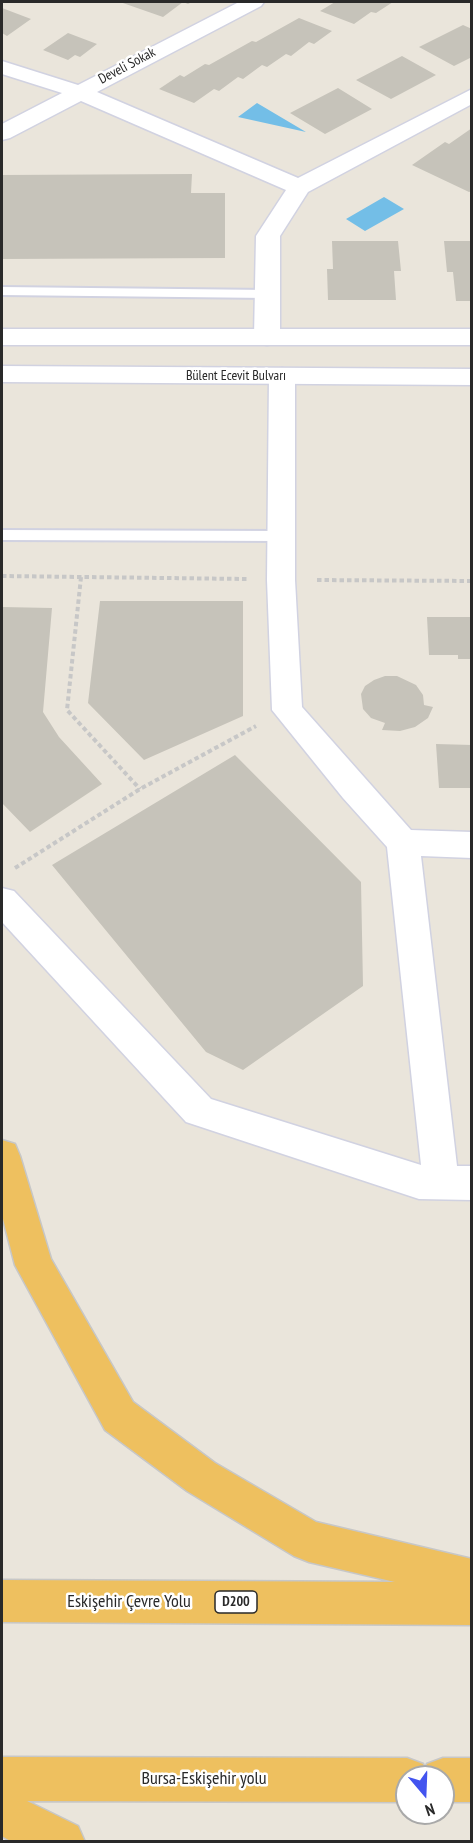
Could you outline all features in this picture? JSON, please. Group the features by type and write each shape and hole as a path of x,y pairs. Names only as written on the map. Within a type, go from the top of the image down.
{"highway":[{"path":"2,1156 34,1265 119,1416 201,1477 309,1541 471,1580"},
{"name":"Eskişehir Çevre Yolu","path":"2,1601 471,1604"},
{"name":"Bursa-Eskişehir yolu","path":"2,1779 395,1780"},
{"path":"455,1780 471,1780"},
{"path":"2,1814 62,1842"}],"street":[{"name":"Develi Sokak","path":"2,133 254,2"},
{"path":"2,68 79,92 299,187"},
{"path":"267,337 268,236 299,187 471,95"},
{"path":"2,337 471,338"},
{"name":"Bülent Ecevit Bulvarı","path":"2,374 471,377"},
{"path":"6,886 199,1111 419,1182 456,1182 404,843 354,789 287,710 281,580 282,376"},
{"path":"404,843 471,845"}],"lane":[{"path":"2,291 268,294"},
{"path":"2,535 282,536"}],"path":[{"path":"2,576 471,582"},
{"path":"81,577 68,710 140,789"},
{"path":"6,886 140,789 287,710"}],"water":[{"path":"257,103 306,132 238,117"},
{"path":"384,197 404,209 365,231 346,219"}],"building":[{"path":"120,2 183,2 163,17"},
{"path":"335,2 393,2 376,13 371,12 354,24 320,11"},
{"path":"2,8 31,19 7,36 2,33"},
{"path":"299,18 332,31 314,44 309,42 291,56 286,54 267,67 262,65 243,79 238,77 219,91 214,89 194,103 159,89 180,75 184,77 205,64 209,65 252,41 256,42"},
{"path":"463,25 472,29 472,57 454,66 419,47"},
{"path":"68,33 97,44 80,57 75,55 68,60 43,50"},
{"path":"402,56 436,75 391,99 356,80"},
{"path":"338,88 372,109 325,134 290,113"},
{"path":"472,128 472,191 469,192 412,165 445,142 449,144"},
{"path":"192,174 191,193 225,193 225,258 2,259 2,175"},
{"path":"332,241 398,241 401,271 394,271 396,300 328,300 327,269 333,269"},
{"path":"444,241 472,241 472,301 456,301 453,272 447,272"},
{"path":"100,601 243,601 243,716 144,760 88,703"},
{"path":"2,607 52,608 43,712 59,737 102,784 30,832 2,803"},
{"path":"427,617 472,617 472,659 458,659 458,655 429,655"},
{"path":"385,676 397,676 416,685 423,695 424,705 433,707 428,718 415,727 400,731 382,730 385,723 371,718 363,709 361,694 365,686"},
{"path":"436,744 472,745 472,788 439,788"},
{"path":"235,755 361,882 363,986 243,1070 206,1052 52,865"}]}
